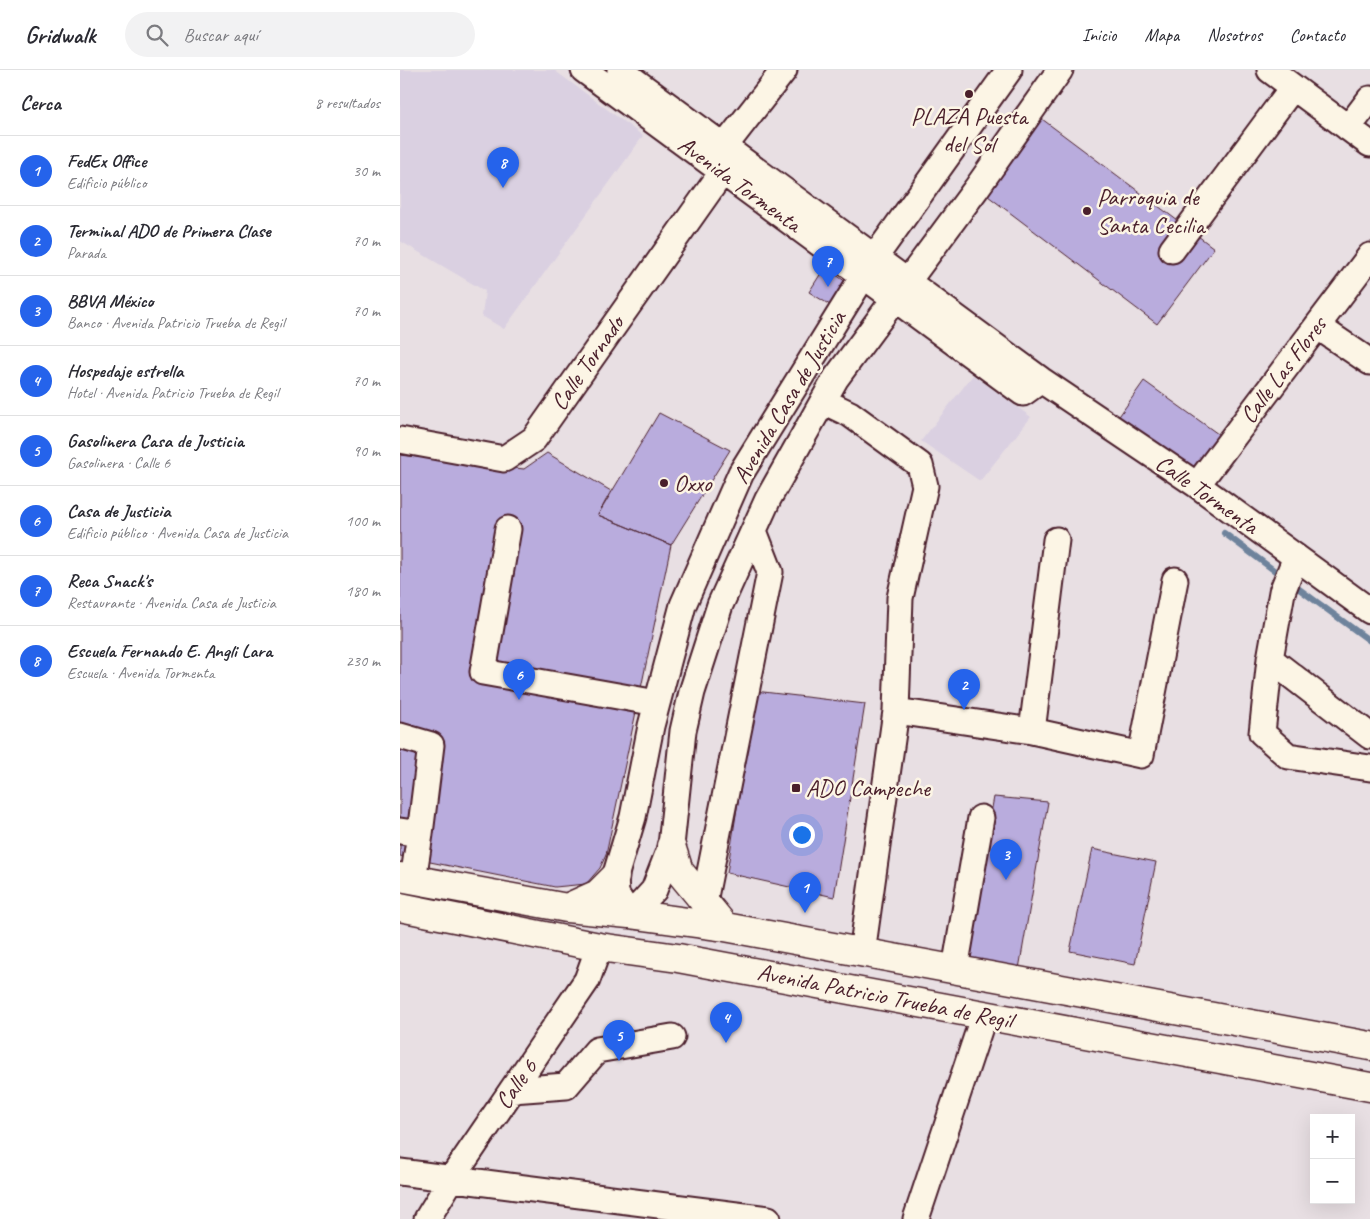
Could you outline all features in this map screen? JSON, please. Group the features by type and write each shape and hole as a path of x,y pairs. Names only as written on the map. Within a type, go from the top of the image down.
{"main road":[{"path":"671,846 679,871 725,927"},
{"path":"567,908 598,894 615,877"},
{"name":"Avenida Patricio Trueba de Regil","path":"406,879 567,908 725,927 1370,1046"},
{"name":"Avenida Patricio Trueba de Regil","path":"400,907 599,947 678,958 1370,1087"},
{"path":"567,908 586,918 597,930 599,947"},
{"path":"599,947 629,914"},
{"path":"629,914 631,922 650,942 678,958"}],"street":[{"name":"Avenida Tormenta","path":"584,70 723,172 869,266"},
{"name":"Avenida Tormenta","path":"620,70 724,147 902,291"},
{"path":"724,147 784,70"},
{"name":"Avenida Casa de Justicia","path":"615,877 633,818 654,715 683,606 741,473 869,266 1009,70"},
{"name":"Avenida Casa de Justicia","path":"629,914 654,890 671,846 683,731 692,692 720,605 768,499 836,378 902,291 1060,70"},
{"path":"1270,70 1370,144"},
{"path":"1172,250 1293,87"},
{"path":"1348,128 1370,99"},
{"name":"Calle Tornado","path":"400,440 504,459 534,439 723,172"},
{"name":"Calle Las Flores","path":"1197,485 1370,256"},
{"name":"Calle Tormenta","path":"902,291 1023,393 1041,380 1197,485 1370,611"},
{"path":"1317,326 1370,362"},
{"path":"823,401 850,414 920,465 925,486 900,598 896,711 862,953"},
{"path":"508,529 483,672 654,715 683,731"},
{"path":"704,902 770,572 754,530"},
{"path":"1032,731 1056,540"},
{"path":"1296,557 1282,592 1270,659 1262,733 1288,756 1370,768"},
{"path":"896,711 1032,731 1141,755 1175,580"},
{"path":"1270,659 1370,736"},
{"path":"400,736 431,745 410,832 406,879"},
{"path":"955,969 981,818"},
{"path":"615,877 616,894 629,914"},
{"name":"Calle 6","path":"427,1219 452,1178 587,980 599,947"},
{"path":"916,1219 984,1015"},
{"path":"512,1090 566,1086 597,1050 672,1037"},
{"path":"400,1172 722,1216 768,1219"}],"shaded area":[{"path":"400,70 554,70 643,136 504,329 482,316 485,291 400,241"},
{"path":"973,375 1031,417 980,481 921,441"}],"building":[{"name":"Parroquia de Santa Cecilia","path":"1038,116 1214,248 1157,324 984,193"},
{"path":"825,267 846,282 830,305 809,292"},
{"path":"1144,381 1225,439 1196,479 1115,422"},
{"name":"Oxxo","path":"659,413 730,450 671,545 598,515"},
{"path":"547,453 611,491 598,515 671,545 606,855 600,868 586,884 555,887 400,856 400,455 524,469"},
{"name":"ADO Campeche","path":"755,691 865,704 834,897 727,873"},
{"path":"994,797 1048,802 1019,969 964,958"},
{"path":"1092,849 1156,862 1135,964 1070,951"}],"waterway":[{"path":"1224,533 1283,577"},
{"path":"1291,583 1370,641"}],"place":[{"name":"PLAZA Puesta del Sol","path":"969,94"},
{"name":"Escuela Fernando E. Angli Lara","path":"503,188"},
{"name":"Parroquia de Santa Cecilia","path":"1087,211"},
{"name":"Reca Snack's","path":"828,287"},
{"name":"Oxxo","path":"664,483"},
{"name":"Casa de Justicia","path":"519,700"},
{"name":"Terminal ADO de Primera Clase","path":"964,710"},
{"name":"ADO Campeche","path":"796,788"},
{"name":"BBVA México","path":"1006,880"},
{"name":"FedEx Office","path":"805,913"},
{"name":"Hospedaje estrella","path":"726,1043"},
{"name":"Gasolinera Casa de Justicia","path":"619,1061"}]}
